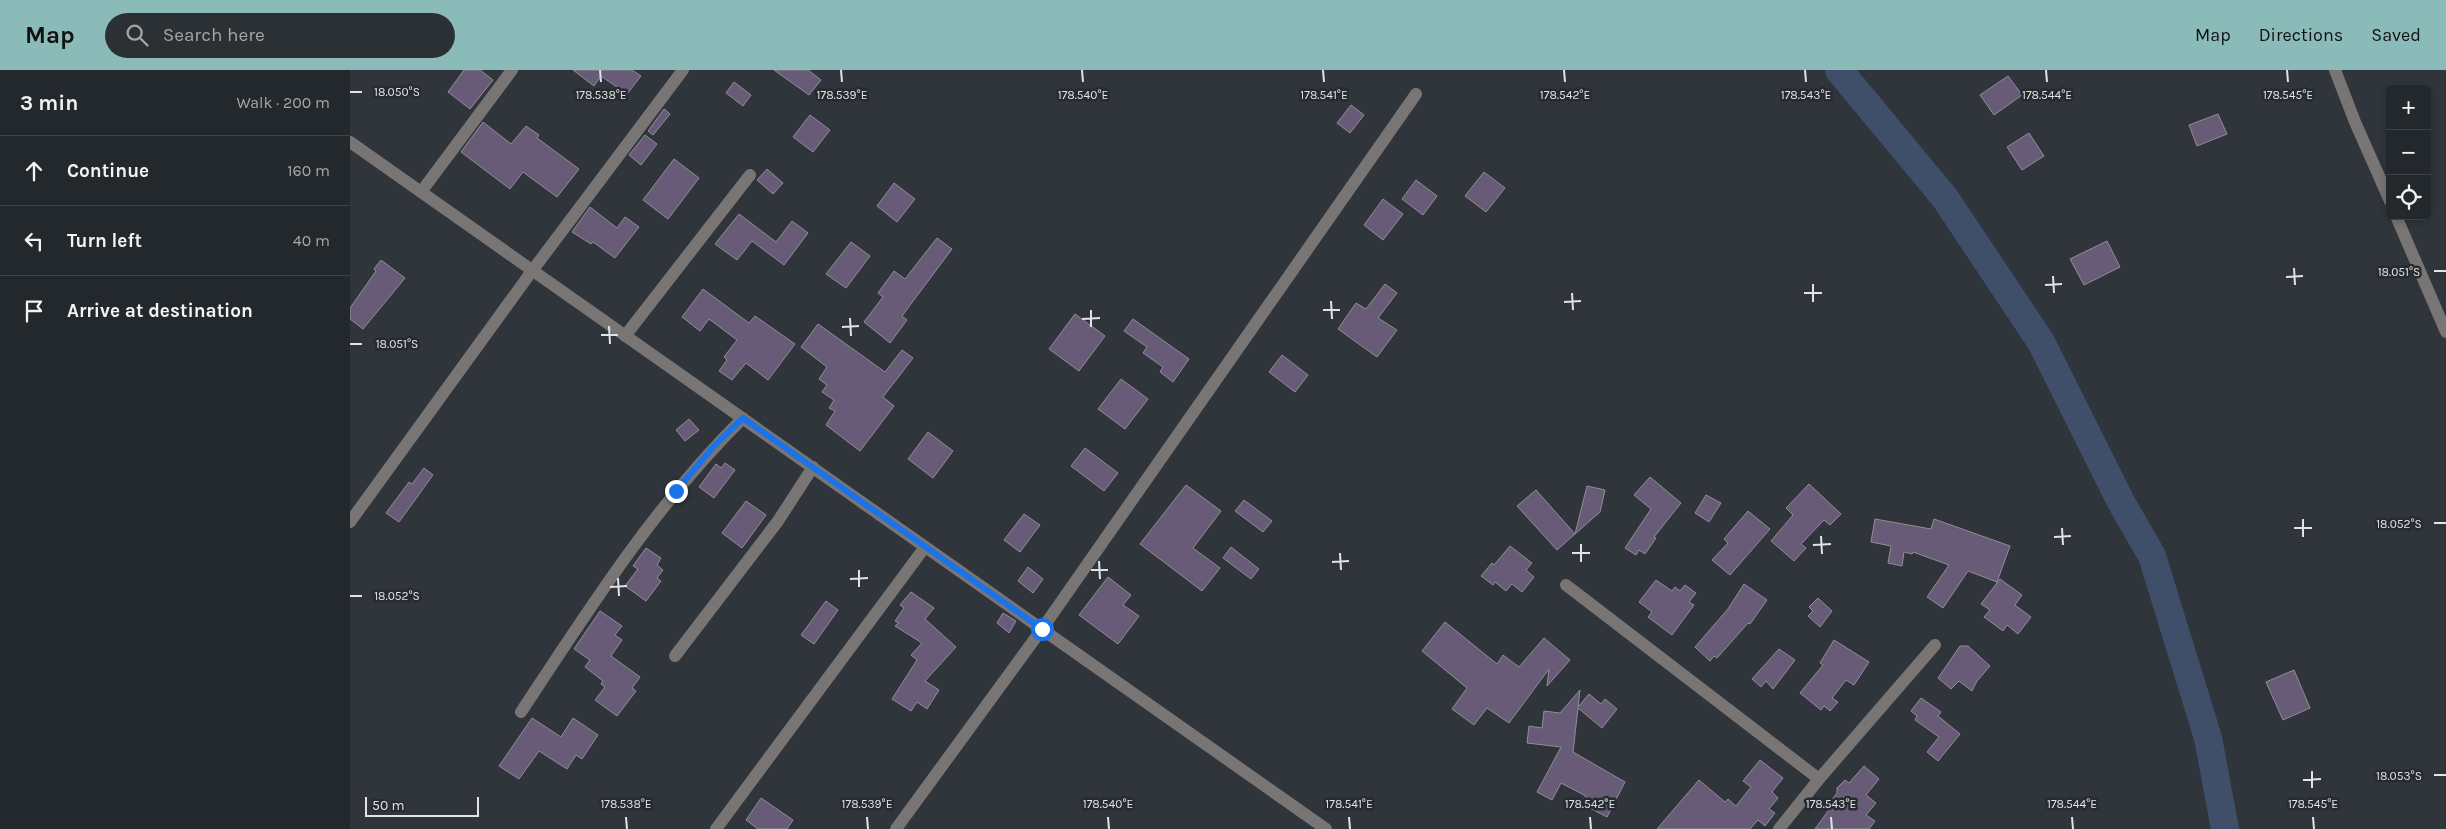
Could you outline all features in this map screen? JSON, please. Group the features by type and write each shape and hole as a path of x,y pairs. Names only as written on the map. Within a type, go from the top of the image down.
{"street":[{"path":"421,192 512,70"},
{"path":"350,522 532,271 622,154 683,70"},
{"path":"2335,70 2354,122 2386,191"},
{"path":"896,829 1042,629 1416,94"},
{"path":"350,142 1326,829"},
{"path":"625,336 750,175"},
{"path":"2398,220 2446,332"},
{"path":"521,712 610,577 676,491 714,446 743,418"},
{"path":"675,656 778,521 813,467"},
{"path":"716,829 925,547"},
{"path":"1566,585 1819,779"},
{"path":"1779,829 1819,779 1935,645"}],"building":[{"path":"464,70 480,70 493,80 470,109 448,92"},
{"path":"573,70 632,70 641,76 627,94 601,76 594,86"},
{"path":"774,70 808,70 821,80 809,95"},
{"path":"2008,76 2022,95 1994,115 1980,95"},
{"path":"734,82 751,95 743,106 726,93"},
{"path":"1351,105 1364,115 1350,133 1337,123"},
{"path":"664,109 670,114 653,135 648,131"},
{"path":"2218,114 2227,134 2197,146 2189,125"},
{"path":"810,115 830,130 813,152 793,137"},
{"path":"483,122 511,144 526,126 539,135 537,138 579,169 557,197 523,172 510,189 461,152"},
{"path":"2029,133 2044,156 2022,170 2007,147"},
{"path":"645,135 657,144 641,165 629,155"},
{"path":"674,159 699,178 668,219 643,200"},
{"path":"767,169 783,183 773,194 757,180"},
{"path":"1484,172 1505,188 1486,212 1465,196"},
{"path":"1416,180 1437,196 1423,215 1402,199"},
{"path":"894,183 915,199 897,222 877,206"},
{"path":"1383,199 1403,214 1383,240 1364,225"},
{"path":"590,207 617,228 625,217 639,227 615,258 593,242 591,244 572,232"},
{"path":"739,214 776,242 792,221 808,233 784,265 752,241 737,260 715,244"},
{"path":"937,238 952,249 902,316 907,320 890,343 864,322 883,297 878,293 894,271 905,279"},
{"path":"2107,241 2120,267 2084,285 2070,259"},
{"path":"851,242 870,256 846,288 826,274"},
{"path":"381,260 405,278 363,329 350,319 350,308 376,271 374,269"},
{"path":"1385,284 1397,293 1378,318 1397,330 1377,357 1338,329 1356,303 1366,309"},
{"path":"703,289 749,323 755,316 795,344 768,380 746,363 732,380 719,371 727,360 724,357 737,340 709,319 700,331 682,317"},
{"path":"1075,314 1105,336 1079,371 1049,349"},
{"path":"1133,319 1189,359 1173,382 1160,372 1163,367 1143,353 1147,347 1124,331"},
{"path":"818,324 885,372 902,350 913,358 883,397 894,406 860,451 826,425 835,411 829,408 834,400 822,392 827,385 819,379 827,367 801,347"},
{"path":"1282,355 1308,375 1295,392 1269,372"},
{"path":"1121,379 1148,399 1125,429 1098,409"},
{"path":"689,419 699,430 685,441 676,430"},
{"path":"928,432 953,451 933,478 908,459"},
{"path":"1085,448 1118,473 1104,491 1071,466"},
{"path":"725,463 735,470 714,498 699,487 716,464 721,468"},
{"path":"424,468 433,475 399,522 386,513 409,482 412,484"},
{"path":"1650,477 1681,503 1654,537 1656,538 1645,554 1639,550 1636,555 1625,548 1651,509 1634,495"},
{"path":"1809,484 1841,514 1830,525 1824,520 1801,544 1806,548 1794,561 1771,541 1793,515 1786,508"},
{"path":"1186,485 1221,511 1193,548 1220,568 1202,591 1140,544"},
{"path":"1587,486 1605,490 1600,512 1575,534"},
{"path":"1536,490 1575,534 1557,550 1517,506"},
{"path":"1706,495 1721,503 1709,522 1695,513"},
{"path":"1244,500 1272,521 1263,532 1235,511"},
{"path":"746,501 766,515 742,548 722,533"},
{"path":"1748,511 1770,529 1730,575 1712,560 1728,543 1724,539"},
{"path":"1024,514 1040,525 1020,552 1004,540"},
{"path":"1875,519 1931,529 1934,519 2010,546 1997,582 1968,571 1943,608 1927,597 1949,565 1913,552 1912,554 1904,552 1902,566 1888,563 1891,546 1871,542"},
{"path":"1510,546 1532,563 1526,570 1534,577 1522,592 1512,584 1506,591 1495,582 1493,585 1481,576 1492,563 1494,565"},
{"path":"1231,547 1259,569 1251,579 1223,558"},
{"path":"646,548 661,558 657,565 663,570 657,578 661,581 646,601 625,586 638,569 633,566"},
{"path":"1028,567 1043,579 1033,593 1018,581"},
{"path":"1108,577 1131,595 1123,605 1139,616 1118,644 1079,615"},
{"path":"2000,579 2022,595 2015,605 2031,617 2018,634 2007,625 2003,631 1984,617 1990,610 1981,604"},
{"path":"1656,580 1672,591 1675,587 1680,591 1685,585 1696,593 1689,602 1694,605 1672,635 1648,617 1652,612 1639,602"},
{"path":"1744,584 1767,600 1750,624 1748,623 1717,658 1714,656 1710,661 1695,647 1728,609"},
{"path":"911,592 934,608 925,619 956,647 925,681 939,690 927,709 917,702 911,711 892,699 917,660 911,655 922,643 895,626 899,623 895,621 904,608 900,605"},
{"path":"1818,598 1832,611 1820,627 1808,616 1813,611 1809,607"},
{"path":"826,601 838,610 814,644 801,635"},
{"path":"600,611 622,626 615,635 622,640 611,656 640,677 632,688 636,691 617,716 595,700 605,687 601,684 603,681 585,667 590,660 574,649"},
{"path":"1003,613 1016,621 1009,633 997,623"},
{"path":"1445,622 1497,664 1503,655 1519,667 1544,638 1570,660 1547,686 1549,669 1509,723 1487,708 1474,725 1452,709 1467,688 1422,651"},
{"path":"1834,640 1869,662 1854,685 1846,680 1832,698 1838,702 1830,711 1824,706 1821,710 1800,693 1823,665 1820,663"},
{"path":"1960,646 1968,646 1990,666 1977,681 1972,691 1959,681 1951,689 1938,678"},
{"path":"1779,649 1795,660 1773,689 1766,681 1761,687 1752,679"},
{"path":"2294,670 2310,708 2283,720 2266,682"},
{"path":"1580,690 1578,707 1589,694 1601,704 1605,699 1617,709 1602,728 1578,708 1573,752 1625,782 1607,817 1582,804 1586,796 1561,783 1552,800 1537,792 1561,747 1527,743 1529,726 1542,728 1544,711 1560,713"},
{"path":"1921,698 1941,712 1938,716 1960,734 1938,761 1927,752 1939,737 1915,720 1917,716 1911,711"},
{"path":"532,718 561,737 573,718 598,735 582,759 576,755 567,769 539,751 519,779 499,766"},
{"path":"1760,760 1783,778 1772,792 1778,798 1769,809 1775,813 1765,826 1758,820 1750,829 1657,829 1699,780 1725,802 1728,799 1736,806 1751,787 1743,781"},
{"path":"1864,766 1879,779 1866,795 1876,803 1866,815 1875,821 1869,829 1815,829 1831,807 1828,805 1837,793 1837,788 1845,780 1849,783"},
{"path":"761,798 793,820 787,829 758,829 746,820"}],"waterway":[{"path":"1839,70 1945,198 2041,342 2121,502 2152,556 2208,738 2225,829"}],"route":[{"path":"676,491 714,446 743,418 1042,629"}]}
